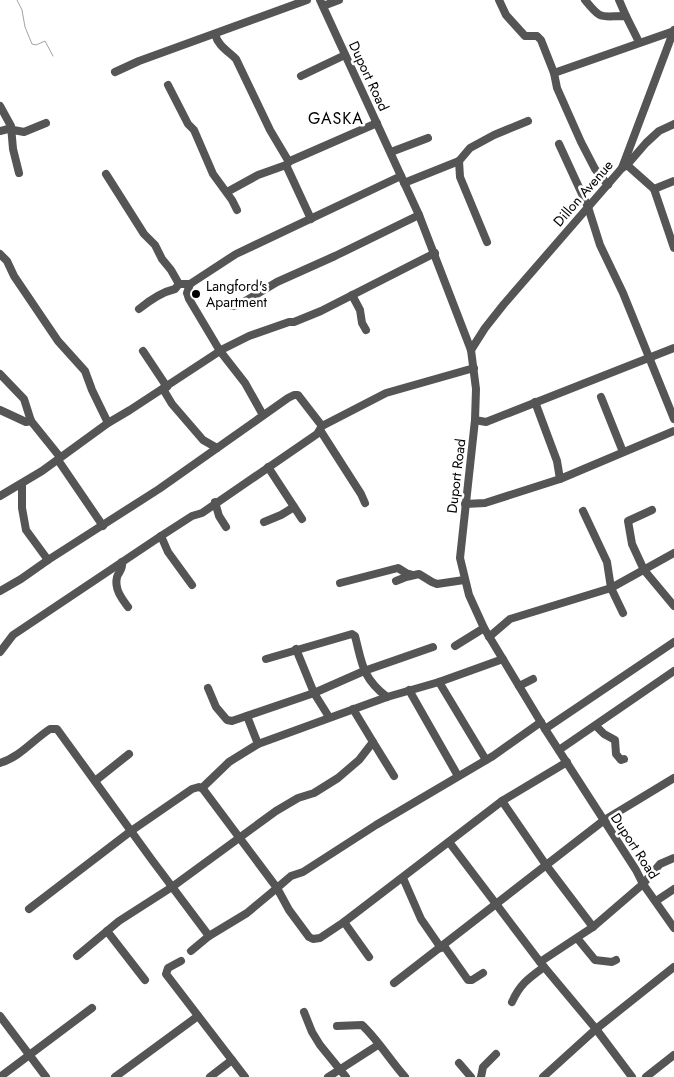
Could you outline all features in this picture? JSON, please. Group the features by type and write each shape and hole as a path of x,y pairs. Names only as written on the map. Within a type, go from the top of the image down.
{"street":[{"path":"115,72 307,0"},
{"path":"321,3 339,0"},
{"path":"500,0 506,15 525,36 537,36 541,40 554,73 557,88 581,142 595,168 608,185"},
{"path":"585,0 598,15 604,17 626,16"},
{"path":"619,0 639,42"},
{"name":"Duport Road","path":"321,3 435,253 471,350 476,389 475,420 460,558 469,595 489,637 543,726 636,870 643,884 674,928"},
{"path":"554,73 674,30"},
{"name":"Dillon Avenue","path":"471,350 494,316 625,167 674,30"},
{"path":"215,34 219,44 236,59 287,163 311,219"},
{"path":"301,76 345,54"},
{"path":"168,85 188,124 194,130 213,174 237,210"},
{"path":"0,106 6,115 12,131 19,173"},
{"path":"178,284 190,284 236,254 311,219 403,180 459,161 470,148 494,135 528,121"},
{"path":"0,131 8,129 12,131 30,130 46,123"},
{"path":"226,192 258,175 377,123"},
{"path":"674,124 660,131 646,143 625,167 654,189 674,248"},
{"path":"390,152 428,138"},
{"path":"559,144 588,207 600,245 623,293 674,419"},
{"path":"459,161 460,177 486,242"},
{"path":"106,174 144,234 155,245 178,284"},
{"path":"654,189 674,181"},
{"path":"229,305 234,306 277,282 418,215"},
{"path":"0,496 22,484 108,423 220,351 249,336 304,318 435,253"},
{"path":"0,254 7,261 14,276 58,341 85,371 108,423"},
{"path":"139,309 156,297 175,289 178,284"},
{"path":"190,284 187,293 189,299 220,351 245,383 263,415"},
{"path":"352,295 360,310 362,323 366,330"},
{"path":"475,420 486,422 674,348"},
{"path":"143,351 165,388 172,404 203,440 217,448"},
{"path":"0,652 14,635 161,536 192,516 202,513 321,428 386,393 474,368"},
{"path":"0,374 24,399 31,421 59,458 103,526"},
{"path":"0,591 159,490 294,394 302,400 321,428 365,503"},
{"path":"601,397 623,452"},
{"path":"535,402 557,461 560,479"},
{"path":"0,410 26,422 31,421"},
{"path":"465,504 485,503 560,479 674,431"},
{"path":"268,467 302,519"},
{"path":"22,484 22,508 26,530 48,560"},
{"path":"215,502 219,516 226,527"},
{"path":"264,522 282,515 294,506"},
{"path":"652,510 628,520 632,544 644,570 674,606"},
{"path":"583,511 607,562 611,588 623,614"},
{"path":"161,536 168,552 192,586"},
{"path":"489,637 510,619 611,588 674,553"},
{"path":"122,562 123,567 118,576 118,590 128,607"},
{"path":"340,583 398,568 406,574 412,575"},
{"path":"396,581 419,574 437,584 464,580"},
{"path":"0,581 8,586"},
{"path":"455,646 484,628"},
{"path":"266,659 352,634 364,671 374,685 387,696"},
{"path":"191,951 210,936 247,913 291,876 303,872 360,835 543,726 674,642"},
{"path":"208,688 216,707 227,720 232,721 314,693 364,671 433,647"},
{"path":"296,650 314,693 329,717"},
{"path":"203,789 229,762 258,744 387,696 439,682 503,659"},
{"path":"559,750 674,671"},
{"path":"519,686 533,679"},
{"path":"439,682 486,760"},
{"path":"409,690 458,776"},
{"path":"353,709 394,776"},
{"path":"247,716 258,744"},
{"path":"596,726 604,734 617,739 616,754 621,760 624,759"},
{"path":"0,763 29,746 50,729 55,728 210,936"},
{"path":"77,956 119,921 172,887 281,808 298,798 314,793 338,778 359,760 373,742"},
{"path":"95,780 129,754"},
{"path":"29,909 131,832 192,789 199,787 203,789 277,888 289,910 309,937 313,939 320,938 403,878 502,801 567,762"},
{"path":"394,983 603,821 674,778"},
{"path":"502,801 546,865 594,927"},
{"path":"449,842 542,965 596,1029 632,1077"},
{"path":"512,1002 517,989 542,965 594,927 643,884 660,864 674,858"},
{"path":"403,878 421,919 468,980 472,980 483,973"},
{"path":"656,901 674,889"},
{"path":"344,922 369,957"},
{"path":"107,931 145,980"},
{"path":"577,938 595,960 612,962 616,960"},
{"path":"181,961 168,968 166,974 244,1077"},
{"path":"543,1077 596,1029 674,967"},
{"path":"0,1077 92,1008"},
{"path":"304,1012 312,1032 320,1045 346,1077"},
{"path":"0,1016 46,1077"},
{"path":"116,1077 198,1016"},
{"path":"336,1026 362,1025 372,1034 378,1045 404,1077"},
{"path":"328,1077 378,1045"},
{"path":"481,1077 483,1066 496,1054"},
{"path":"646,1077 674,1055"},
{"path":"210,1077 232,1060"},
{"path":"460,1063 471,1077"}],"waterway":[{"path":"17,0 22,10 25,27 32,44 36,45 45,41 53,56"}],"place":[{"name":"Langford's Apartment","path":"196,294"}],"district":[{"name":"GASKA","path":"336,118"}]}
